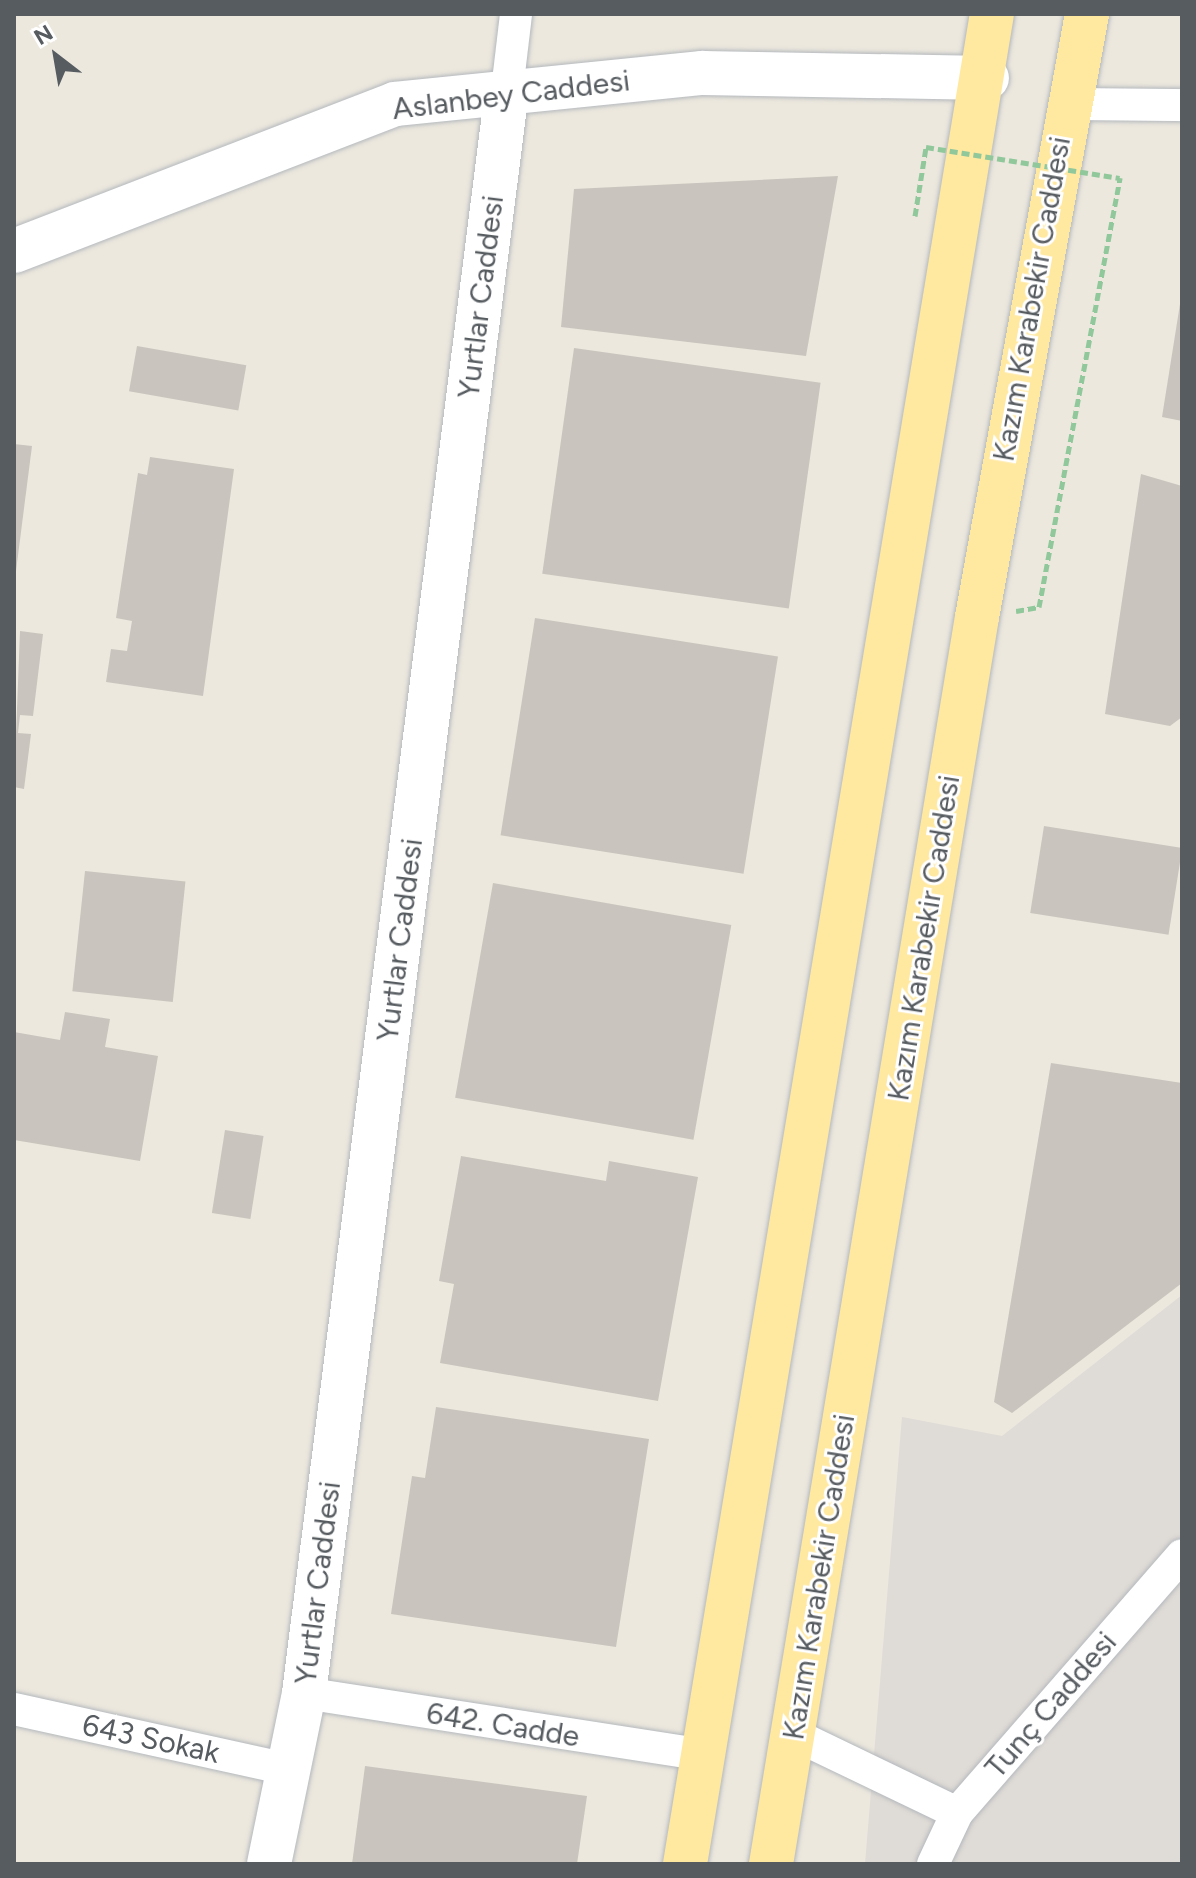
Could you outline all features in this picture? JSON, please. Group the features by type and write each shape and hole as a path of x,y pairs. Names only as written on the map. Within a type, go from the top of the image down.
{"main road":[{"path":"685,1864 987,78 992,14"},
{"name":"Kazım Karabekir Caddesi","path":"771,1864 977,617 1065,104 1087,14"}],"street":[{"name":"Yurtlar Caddesi","path":"269,1864 304,1693 516,14"},
{"name":"Aslanbey Caddesi","path":"14,251 395,104 507,90 702,73 987,78"},
{"path":"1065,104 1182,105"},
{"name":"Tunç Caddesi","path":"933,1864 957,1813 1182,1555"},
{"name":"642. Cadde","path":"304,1693 703,1755"},
{"name":"643 Sokak","path":"14,1709 288,1769"},
{"path":"793,1734 957,1813"}],"path":[{"path":"915,216 926,147 1120,178 1039,607 977,617"}],"shaded area":[{"path":"1182,1295 1182,1864 865,1864 902,1417 1002,1436"}],"building":[{"path":"838,176 806,356 561,327 574,189"},
{"path":"1182,304 1182,421 1162,417"},
{"path":"137,346 246,365 238,411 129,391"},
{"path":"574,348 821,383 789,608 542,574"},
{"path":"14,444 32,446 16,571 14,571"},
{"path":"150,457 234,469 203,696 106,682 111,649 127,651 132,621 116,618 138,473 147,475"},
{"path":"1141,474 1182,486 1182,717 1170,726 1105,714"},
{"path":"535,618 778,656 744,874 501,835"},
{"path":"20,631 43,634 33,716 20,715 18,733 31,734 24,789 14,787"},
{"path":"1044,826 1182,848 1169,935 1030,913"},
{"path":"85,871 185,882 173,1002 72,991"},
{"path":"493,883 731,925 693,1140 455,1098"},
{"path":"65,1012 110,1019 105,1047 158,1056 140,1161 14,1140 14,1032 60,1040"},
{"path":"1051,1063 1182,1083 1182,1283 1012,1413 994,1402"},
{"path":"225,1130 264,1136 250,1219 212,1213"},
{"path":"461,1156 606,1181 609,1161 698,1177 658,1401 440,1363 454,1284 439,1281"},
{"path":"436,1407 649,1439 616,1647 391,1614 412,1476 425,1478"},
{"path":"365,1766 587,1796 577,1864 352,1864"}]}
